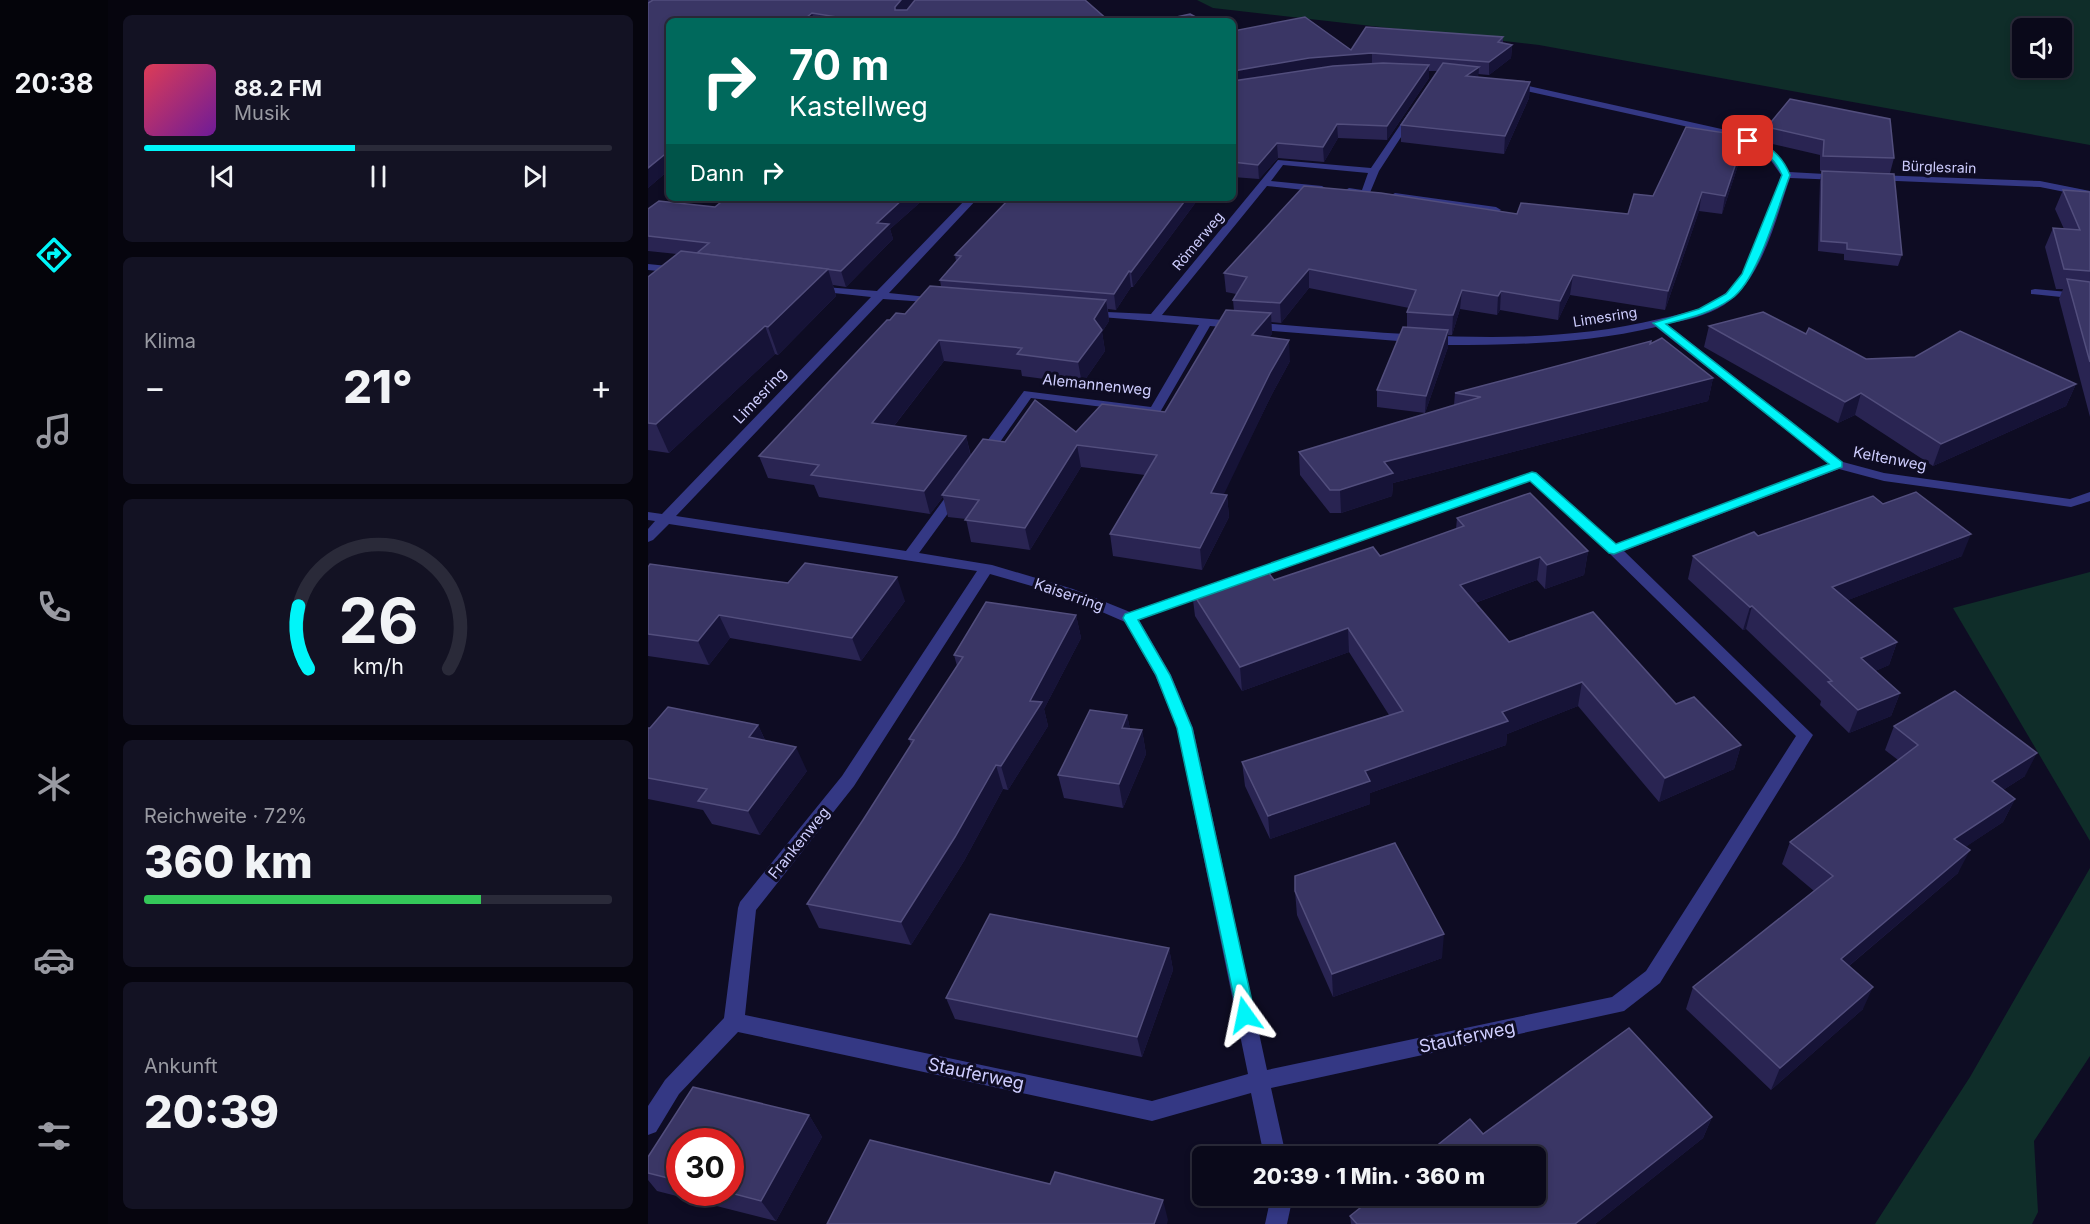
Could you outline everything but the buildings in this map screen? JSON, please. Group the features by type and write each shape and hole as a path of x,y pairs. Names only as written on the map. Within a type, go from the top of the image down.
{"street":[{"path":"1496,82 1732,134 1765,148 1780,161 1786,175 1855,177"},
{"path":"1366,193 1374,171 1419,103"},
{"name":"Römerweg","path":"1153,319 1281,162 1374,171"},
{"name":"Limesring","path":"1073,312 1448,341 1553,340 1658,323 1702,311 1730,296 1747,275 1786,175"},
{"name":"Bürglesrain","path":"1867,177 2040,184 2090,194"},
{"path":"1265,183 1332,189"},
{"path":"1344,191 1378,194"},
{"path":"1389,195 1496,210"},
{"path":"648,223 676,201"},
{"name":"Limesring","path":"667,518 970,201"},
{"path":"648,267 694,273"},
{"path":"808,287 946,302"},
{"path":"2035,292 2090,297"},
{"name":"Alemannenweg","path":"910,555 1028,394 1155,411 1206,323"},
{"name":"Keltenweg","path":"1658,323 1838,465 1884,477 2072,503 2090,496"},
{"path":"1273,1146 1185,728 1163,675 1130,618 1532,476 1614,550 1838,465"},
{"name":"Kaiserring","path":"648,516 987,568 1068,592 1130,618"},
{"path":"648,537 667,518"},
{"name":"Stauferweg","path":"734,1022 1152,1112 1259,1081 1617,1005 1653,977 1695,914 1805,735 1614,550"},
{"name":"Frankenweg","path":"734,1022 747,908 848,781 987,568"},
{"path":"648,1125 672,1087 734,1022"},
{"path":"1276,1224 1280,1206"}],"green space":[{"path":"1197,0 2090,0 2090,145 1539,45 1213,8"},
{"path":"2090,572 2090,841 1953,608"},
{"path":"2090,868 2090,1056 2034,1141 2038,1212 2032,1224 1875,1224 1970,1077"}],"route":[{"path":"1245,1015 1185,728 1163,675 1130,618 1532,476 1614,550 1838,465 1658,323 1702,311 1730,296 1747,275 1786,175 1780,161 1765,148 1748,141"}]}
